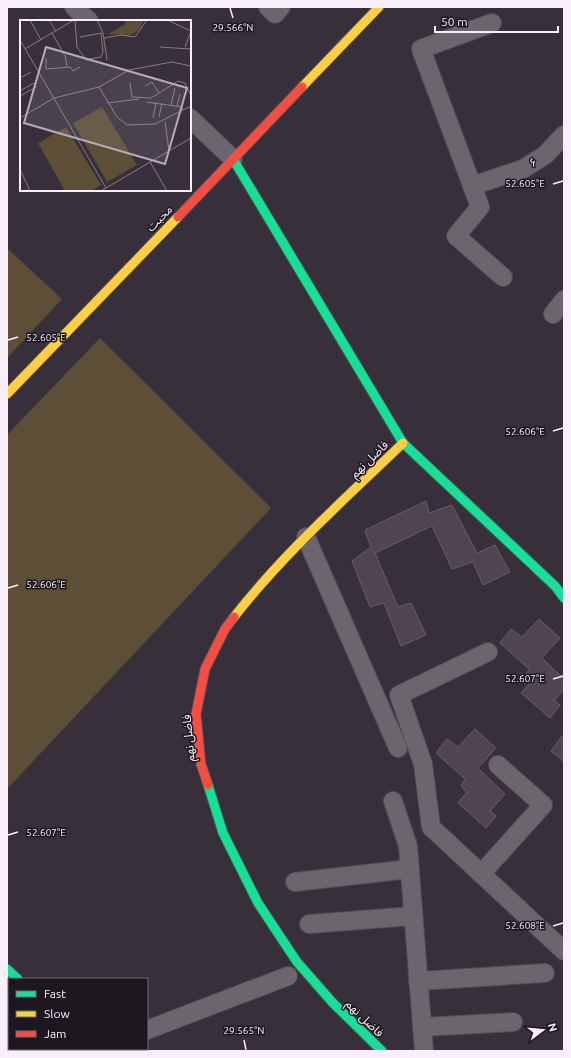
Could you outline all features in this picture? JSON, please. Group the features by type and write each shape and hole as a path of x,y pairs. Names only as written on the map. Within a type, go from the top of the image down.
{"street":[{"path":"74,7 88,20"},
{"path":"268,7 275,14 281,7"},
{"name":"محبت","path":"7,394 379,7"},
{"path":"492,23 422,48 480,207 456,236 503,278"},
{"path":"191,119 233,159 402,443 554,586 564,598"},
{"name":"۶","path":"472,186 523,169 545,154 564,135"},
{"name":"فاضل نهم","path":"382,1051 333,1003 297,962 258,903 223,833 201,764 196,714 205,669 225,629 253,593 306,537 402,443"},
{"path":"306,537 398,748"},
{"path":"488,652 398,695 423,764 430,827 564,951"},
{"path":"481,874 543,805 498,765"},
{"path":"393,801 408,846 424,1051"},
{"path":"295,882 409,869"},
{"path":"309,924 413,916"},
{"path":"7,968 17,978"},
{"path":"418,981 545,973"},
{"path":"148,1030 288,976"},
{"path":"422,1027 513,1022"}],"shaded area":[{"path":"7,248 62,299 7,358"},
{"path":"100,338 271,508 7,789 7,435"}],"building":[{"path":"426,501 429,513 452,505 477,553 495,545 510,572 483,585 473,562 452,569 432,526 375,553 398,607 411,603 426,635 401,646 384,603 370,607 352,561 371,547 365,530"},
{"path":"539,619 560,638 542,658 564,679 564,689 554,701 560,705 550,718 521,693 531,682 525,676 529,669 500,643 511,629 522,637"},
{"path":"475,729 496,748 478,768 505,794 490,811 496,816 486,828 458,803 467,792 461,786 465,779 436,753 447,739 458,747"},
{"path":"562,736 564,737 564,762 551,751"}],"traffic: fast":[{"path":"233,159 403,443 555,586 564,598"},
{"path":"208,785 223,833 258,903 297,962 333,1003 382,1051"},
{"path":"7,969 17,978"}],"traffic: slow":[{"path":"302,87 379,7"},
{"path":"7,394 178,217"},
{"path":"234,617 253,593 294,549 403,443"}],"traffic: jam":[{"path":"178,217 302,87"},
{"path":"208,785 201,764 196,714 205,669 225,629 234,617"}]}
